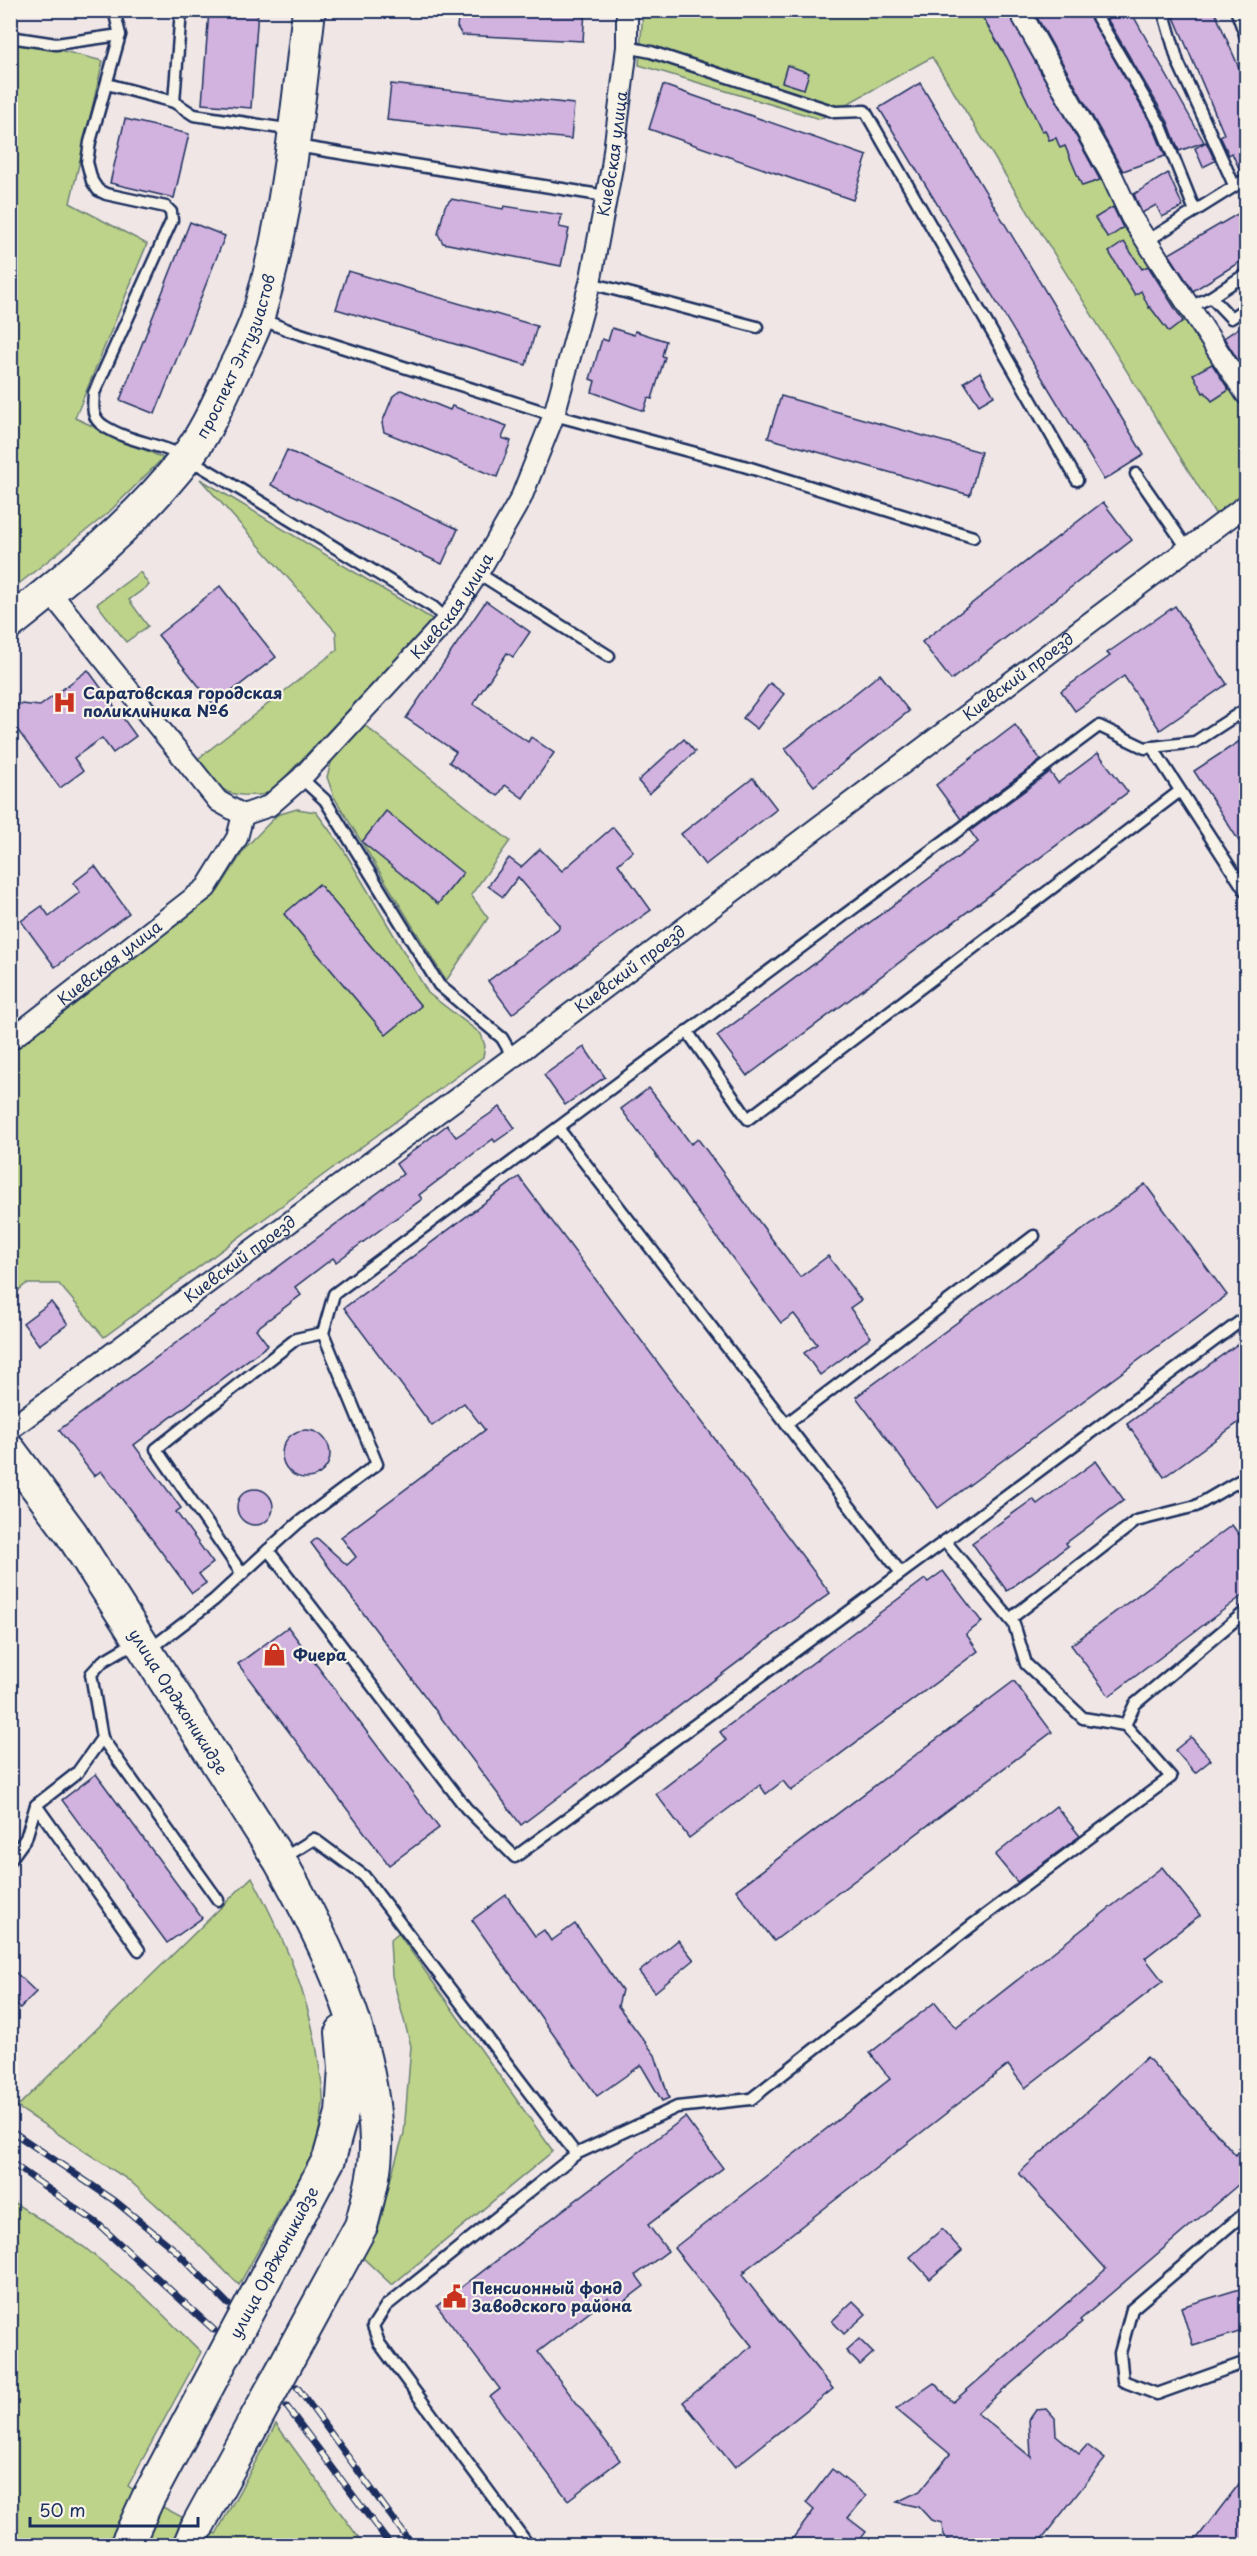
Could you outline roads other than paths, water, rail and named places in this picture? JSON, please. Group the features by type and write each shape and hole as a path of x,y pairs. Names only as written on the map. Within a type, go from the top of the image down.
{"main road":[{"name":"проспект Энтузиастов","path":"10,623 50,592 121,529 187,457 206,427 257,318 279,232 294,137 309,10"},
{"name":"улица Орджоникидзе","path":"10,1451 71,1533 280,1861 304,1904 330,1961 356,2029 371,2091 376,2142 372,2188 361,2226 203,2515 189,2546"},
{"name":"улица Орджоникидзе","path":"126,2546 148,2498 329,2159 342,2113 345,2068 341,2020 330,1961"}],"street":[{"name":"Киевская улица","path":"10,1040 206,888 237,838 243,815 269,806 301,778 447,620 478,573 521,498 554,415 590,283 612,167 627,47 627,10"},
{"path":"1019,10 1113,178 1131,217 1246,394"},
{"name":"Киевский проезд","path":"10,1429 513,1056 1246,505"},
{"path":"50,592 218,801 243,815"}],"lane":[{"path":"114,10 120,35 90,142 87,162 92,181 98,190 106,194 166,207 171,212 172,220 94,393 95,418 103,425 130,439 187,457 433,607 447,620"},
{"path":"174,102 181,10"},
{"path":"1093,10 1161,126 1195,211"},
{"path":"1163,10 1178,62 1234,185"},
{"path":"1236,10 1246,37"},
{"path":"10,37 56,44 120,35"},
{"path":"627,47 651,52 835,112 865,111 1077,480"},
{"path":"106,84 174,102 194,116 606,196"},
{"path":"1147,241 1246,179"},
{"path":"1190,307 1211,297 1246,274"},
{"path":"590,283 757,327"},
{"path":"1211,297 1231,318 1246,308"},
{"path":"257,318 554,415 744,466 973,537"},
{"path":"1136,474 1187,548"},
{"path":"478,573 609,656"},
{"path":"218,1900 102,1738 92,1674 103,1661 143,1646 214,1600 298,1522 377,1464 323,1333 334,1294 1099,726 1145,748 1195,742 1246,709"},
{"path":"1152,747 1246,892"},
{"path":"301,778 325,800 439,985 501,1038 513,1056"},
{"path":"687,1032 748,1119 1180,791"},
{"path":"558,1128 901,1573"},
{"path":"786,1424 1034,1236"},
{"path":"268,1550 466,1808 515,1857 1246,1317"},
{"path":"242,1574 156,1449 296,1339 323,1333"},
{"path":"1010,1619 1136,1521 1196,1506 1246,1477"},
{"path":"528,2546 379,2343 373,2326 386,2306 576,2154 677,2107 751,2099 975,1923 1171,1778 1125,1725 1083,1718 1026,1664 1014,1624 945,1541"},
{"path":"1125,1725 1135,1704 1246,1611"},
{"path":"10,1860 26,1838 36,1805 77,1773 102,1738"},
{"path":"36,1805 139,1950"},
{"path":"280,1861 314,1839 364,1876 576,2154"},
{"path":"1246,2212 1132,2309 1120,2353 1123,2381 1157,2394 1246,2362"}],"railway":[{"path":"10,2130 115,2201 175,2250 228,2304"},
{"path":"10,2162 97,2223 214,2330"},
{"path":"297,2387 413,2546"},
{"path":"287,2407 391,2546"}],"place":[{"name":"Саратовская городская поликлиника №6","path":"65,702"},
{"name":"Фиера","path":"275,1655"},
{"name":"Пенсионный фонд Заводского района","path":"454,2297"}]}
